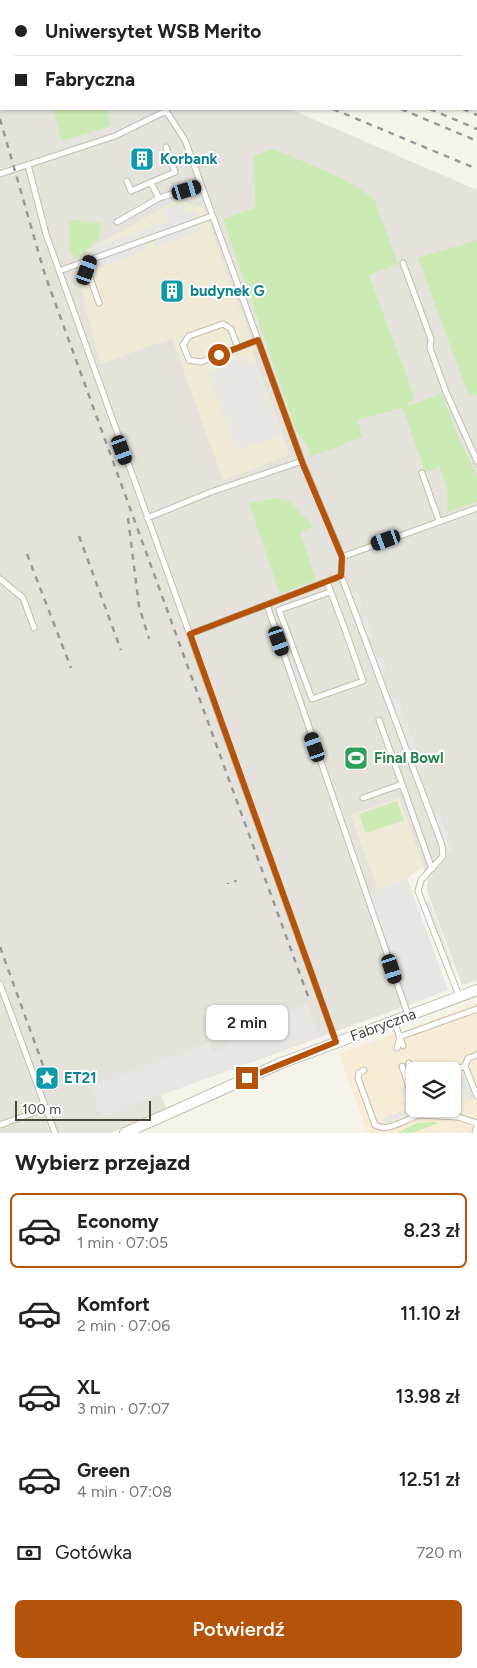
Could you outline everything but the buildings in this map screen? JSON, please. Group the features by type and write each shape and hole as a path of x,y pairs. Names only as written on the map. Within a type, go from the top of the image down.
{"street":[{"name":"Fabryczna","path":"125,1133 231,1084 336,1042 477,990"}],"lane":[{"path":"0,174 115,136 166,111 185,140 302,462 342,557 341,576 442,845 443,856 421,880 418,891 459,997"},
{"path":"127,181 130,191 175,172 166,146"},
{"path":"28,165 46,234 336,1042"},
{"path":"151,182 159,198"},
{"path":"117,222 159,198 201,185"},
{"path":"59,271 212,216"},
{"path":"91,260 87,270 99,303"},
{"path":"403,263 431,339 430,348 446,392 477,461"},
{"path":"238,348 231,329 223,324 189,336 183,345 189,360 197,363 238,348 258,340"},
{"path":"147,518 211,492 302,462"},
{"path":"422,473 440,520"},
{"path":"342,557 477,508"},
{"path":"190,634 341,576"},
{"path":"0,579 23,598 34,628"},
{"path":"327,582 363,681 312,699 279,610 330,592"},
{"path":"267,605 408,1016"},
{"path":"379,720 432,870"},
{"path":"363,798 402,784"},
{"path":"0,984 55,1133"},
{"path":"399,1039 477,1009"},
{"path":"394,1021 400,1047"},
{"path":"477,1054 468,1058 465,1066 477,1096"},
{"path":"402,1066 406,1076"},
{"path":"461,1067 465,1066"},
{"path":"364,1070 359,1073 358,1078 376,1125 389,1130 415,1117"},
{"path":"0,1125 46,1108"},
{"path":"458,1117 477,1124 474,1133"}],"shaded area":[{"path":"0,110 292,110 477,190 477,980 462,985 427,891 428,881 399,799 351,815 378,889 370,893 411,1004 161,1095 166,1109 111,1133 0,1133","holes":["223,219 398,264 369,275 415,398 403,408 356,420 362,436 310,457 307,446 296,431"]},
{"path":"176,200 203,207 255,350 252,351 290,455 223,480 172,338 100,364 78,277 88,250"},
{"path":"183,203 187,213 197,210 200,231 157,247 154,241 145,244 147,250 97,269 90,249 167,221 163,210"},
{"path":"245,356 248,363 254,360 281,435 237,451 208,372"},
{"path":"357,591 363,607 357,609 351,593"},
{"path":"367,616 374,637 369,639 361,618"},
{"path":"382,657 388,671 382,674 377,659"},
{"path":"398,697 424,770 419,772 392,699"},
{"path":"399,798 423,867 407,878 378,889 351,815"},
{"path":"439,812 453,850 448,852 434,814"},
{"path":"407,878 448,990 411,1004 370,892"},
{"path":"429,901 453,964 450,966 425,902"},
{"path":"477,1003 477,1133 368,1133 339,1054 391,1035 404,1033 407,1029"},
{"path":"307,1004 319,1036 102,1117 91,1086 209,1042 213,1052 229,1045 226,1034"},
{"path":"465,1076 474,1099 467,1101 461,1084 461,1077"},
{"path":"404,1084 406,1101 400,1086"},
{"path":"406,1101 406,1116 384,1124 382,1118 405,1110 402,1102"}],"green space":[{"path":"53,110 108,110 111,126 62,141"},
{"path":"274,149 346,180 374,199 398,264 369,275 415,398 404,407 442,394 457,434 477,475 477,502 447,512 447,488 440,467 425,472 403,408 357,420 363,437 310,457 307,446 296,431 223,219 255,208 254,155"},
{"path":"74,220 101,223 99,239 76,259 69,250 69,222"},
{"path":"477,240 477,394 469,396 418,258"},
{"path":"277,498 289,501 313,526 300,532 316,580 280,594 249,503"},
{"path":"397,801 404,820 366,833 359,814"},
{"path":"416,1123 438,1123 412,1133 397,1133"}],"railway":[{"path":"335,110 477,169"},
{"path":"403,110 477,141"},
{"path":"432,110 477,129"},
{"path":"465,110 477,115"},
{"path":"0,119 45,275 309,999"},
{"path":"128,518 139,606 149,639"},
{"path":"79,536 121,650"},
{"path":"27,554 71,668"},
{"path":"0,947 52,1090"}],"place":[{"name":"Korbank","path":"142,159"},
{"name":"budynek G","path":"172,291"},
{"name":"Final Bowl","path":"356,758"},
{"name":"ET21","path":"47,1078"}],"route":[{"path":"219,355 258,340 302,462 342,557 341,576 309,590 190,634 336,1042 247,1078"}]}
